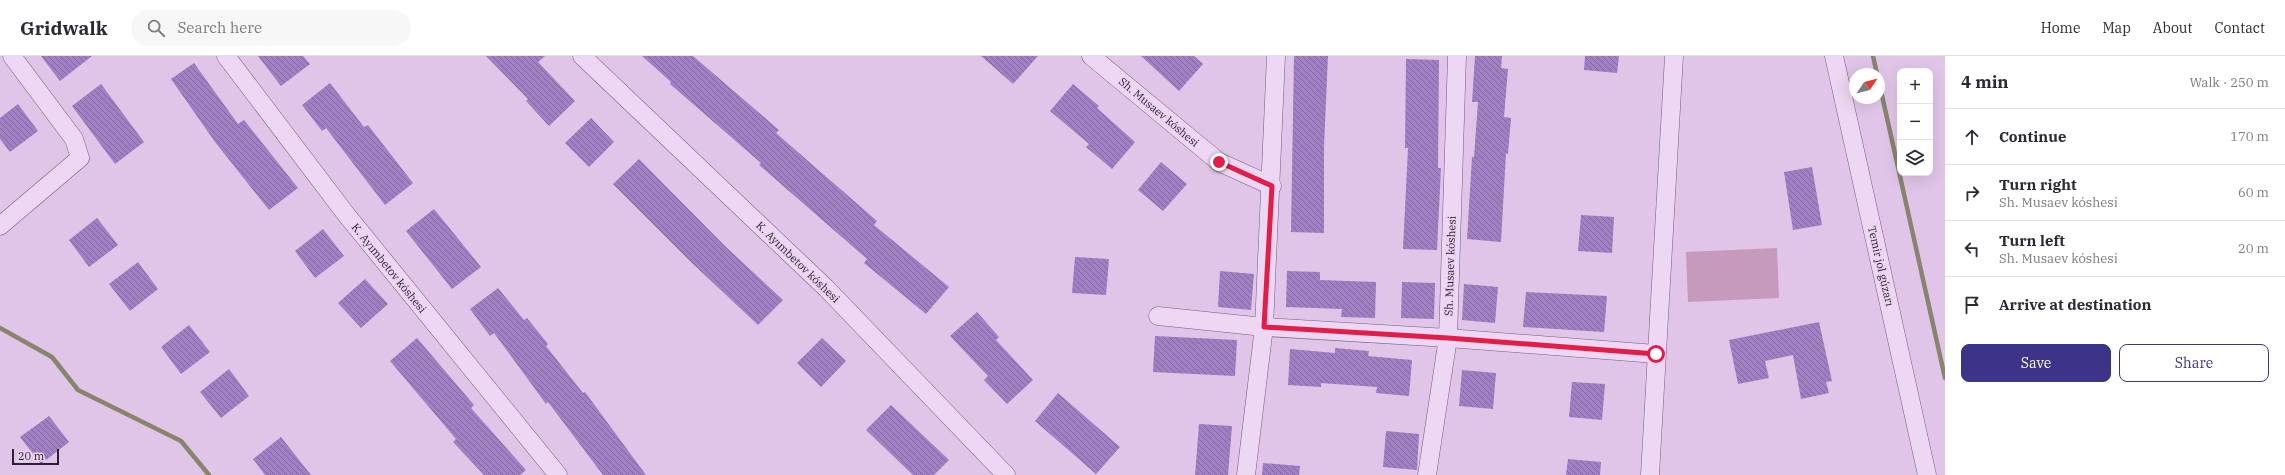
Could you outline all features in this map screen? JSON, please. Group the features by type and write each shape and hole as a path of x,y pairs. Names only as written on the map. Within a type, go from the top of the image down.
{"street":[{"path":"0,226 80,158 74,139 12,56"},
{"name":"K. Ayımbetov kóshesi","path":"226,56 345,213 558,475"},
{"name":"K. Ayımbetov kóshesi","path":"582,56 826,288 1006,475"},
{"name":"Sh. Musaev kóshesi","path":"1091,56 1219,162 1272,186"},
{"path":"1246,475 1264,327 1272,186 1276,56"},
{"name":"Sh. Musaev kóshesi","path":"1427,475 1448,338 1457,56"},
{"path":"1650,475 1674,56"},
{"name":"Temir jol gúzarı","path":"1834,56 1927,475"},
{"path":"1158,316 1264,327 1448,338 1656,354"}],"shaded area":[{"path":"1777,248 1779,298 1688,302 1686,252"}],"building":[{"path":"41,56 92,56 60,81"},
{"path":"258,56 303,56 310,64 281,86"},
{"path":"486,56 545,56 538,62 575,101 549,126 526,101 528,99"},
{"path":"642,56 693,56 779,130 776,133 877,221 874,225 949,287 926,314 864,263 867,259 759,165 761,163 670,84 671,82"},
{"path":"981,56 1038,56 1013,84"},
{"path":"1141,56 1194,56 1203,64 1179,91"},
{"path":"1294,56 1328,56 1324,146 1324,233 1291,232"},
{"path":"1475,56 1502,56 1501,68 1508,69 1504,117 1511,118 1508,154 1506,153 1501,242 1467,239 1472,157 1474,157 1478,102 1472,102"},
{"path":"1585,56 1619,56 1617,73 1584,70"},
{"path":"1406,59 1439,60 1438,168 1441,168 1437,250 1403,249 1408,148 1405,148"},
{"path":"194,63 238,124 244,120 298,188 269,210 215,142 171,79"},
{"path":"330,83 364,127 368,125 413,183 385,205 326,128 322,131 302,105"},
{"path":"101,84 144,142 115,164 72,106"},
{"path":"1073,84 1099,106 1097,108 1135,142 1112,169 1086,147 1089,144 1050,111"},
{"path":"18,104 38,131 10,152 0,139 0,118"},
{"path":"591,118 614,142 589,167 565,143"},
{"path":"639,159 725,246 783,300 758,325 692,263 613,184"},
{"path":"1161,162 1187,184 1163,211 1138,190"},
{"path":"1812,167 1822,225 1793,230 1784,172"},
{"path":"434,209 481,267 452,289 406,231"},
{"path":"1581,215 1614,217 1612,253 1578,251"},
{"path":"97,218 118,245 89,267 69,240"},
{"path":"323,229 344,256 315,278 295,251"},
{"path":"1075,257 1109,259 1106,295 1072,293"},
{"path":"138,262 158,289 130,311 109,284"},
{"path":"1220,271 1254,274 1251,310 1218,307"},
{"path":"1287,271 1320,272 1320,280 1376,282 1375,318 1341,317 1342,309 1286,307"},
{"path":"365,279 388,304 361,328 338,303"},
{"path":"1402,282 1435,283 1434,319 1401,318"},
{"path":"1464,284 1498,287 1495,323 1462,320"},
{"path":"498,288 524,320 527,318 548,344 546,346 583,393 585,392 646,475 603,475 548,402 546,404 494,333 490,336 470,309"},
{"path":"1526,292 1607,296 1604,332 1523,327"},
{"path":"977,312 999,337 996,340 1033,380 1007,404 984,380 988,376 950,336"},
{"path":"1819,322 1832,381 1826,382 1829,393 1801,399 1793,355 1765,361 1769,378 1738,384 1729,340"},
{"path":"189,325 210,352 181,374 161,347"},
{"path":"1155,336 1237,340 1235,376 1153,372"},
{"path":"417,338 474,405 471,408 526,470 520,475 484,475 453,442 456,439 390,361"},
{"path":"822,338 846,361 821,387 797,363"},
{"path":"1335,348 1369,351 1368,356 1412,360 1409,396 1376,393 1377,387 1321,383 1321,387 1288,385 1290,349 1335,353"},
{"path":"229,369 249,396 221,418 200,392"},
{"path":"1462,370 1496,373 1493,409 1459,406"},
{"path":"1572,382 1605,384 1602,420 1569,417"},
{"path":"1058,393 1120,447 1096,474 1035,421"},
{"path":"891,405 949,460 934,475 913,475 866,430"},
{"path":"49,416 69,442 41,464 20,437"},
{"path":"1199,424 1232,426 1228,475 1195,475"},
{"path":"1386,431 1419,434 1417,470 1383,467"},
{"path":"281,437 311,475 265,475 253,459"},
{"path":"1568,459 1601,462 1600,475 1566,475"},
{"path":"1263,463 1300,466 1299,475 1262,475"}],"waterway":[{"path":"1873,56 1876,68"},
{"path":"1884,104 1945,378"},
{"path":"0,328 52,357 78,390 181,441 209,475"}],"route":[{"path":"1219,162 1272,186 1264,327 1448,338 1656,354"}]}
